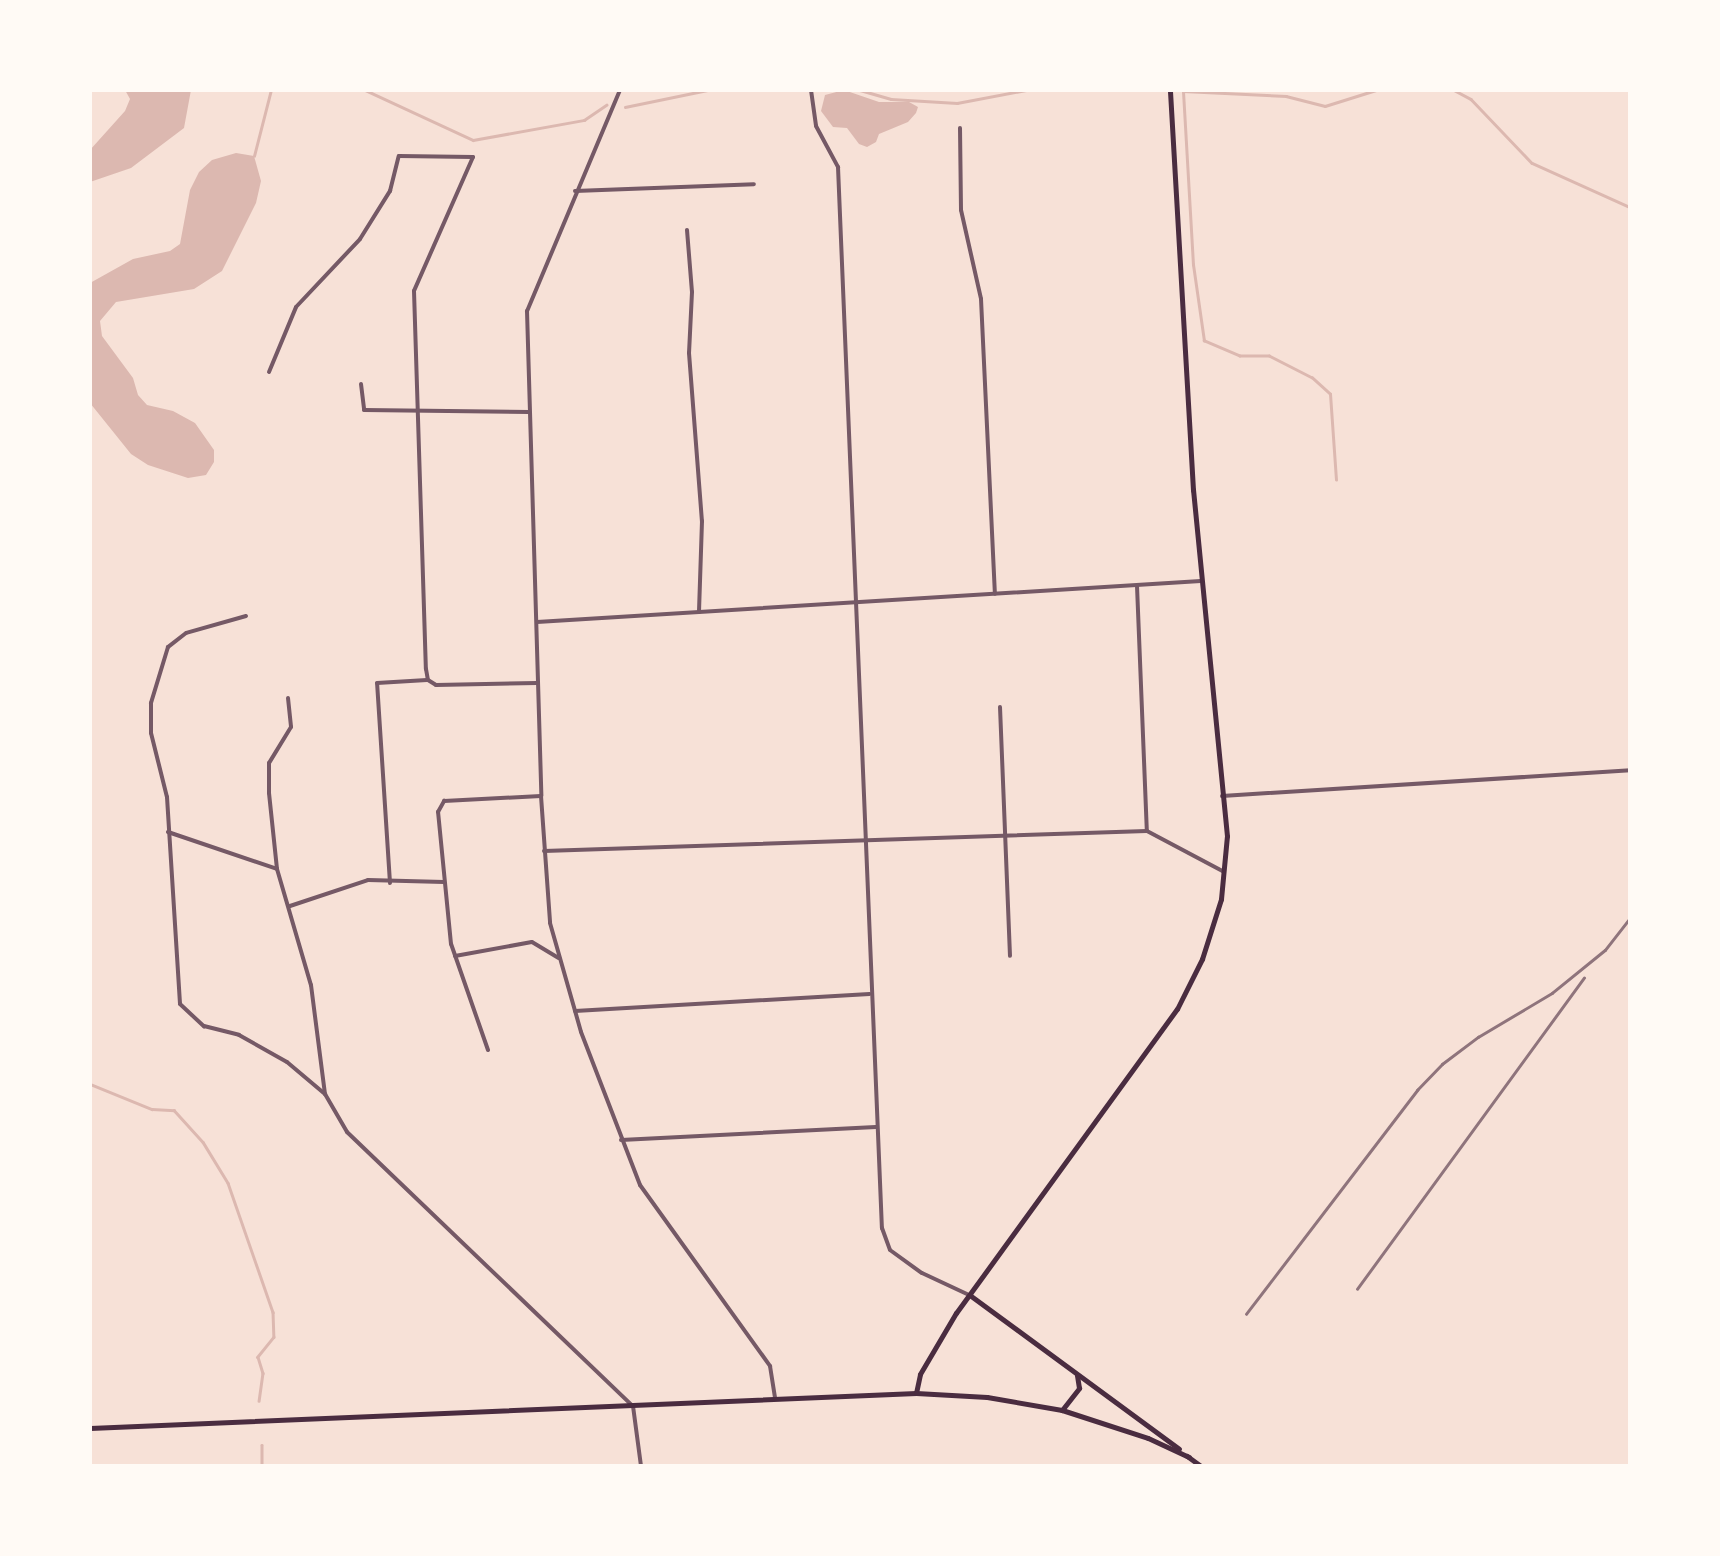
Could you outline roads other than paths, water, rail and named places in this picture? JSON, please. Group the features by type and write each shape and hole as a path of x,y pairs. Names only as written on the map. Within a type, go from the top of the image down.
{"main road":[{"path":"916,1393 920,1374 956,1313 1177,1009 1202,959 1226,872 1201,582 1170,90"},
{"path":"972,1296 1201,1466"},
{"path":"1062,1410 1079,1388 1077,1375"},
{"path":"90,1428 916,1393 987,1397 1062,1410 1148,1438 1189,1457"}],"street":[{"path":"620,90 527,310 541,796 550,923 575,1010 640,1185 770,1366 775,1399"},
{"path":"811,90 816,126 838,167 882,1228 890,1250 922,1273 972,1296"},
{"path":"960,128 961,210 981,300 995,594"},
{"path":"269,372 278,341 296,307 360,239 390,191 399,156 473,158 414,291 428,680"},
{"path":"575,191 754,184"},
{"path":"687,230 692,292 688,353 702,521 698,612"},
{"path":"361,384 364,410 529,412"},
{"path":"537,622 1201,582"},
{"path":"1137,585 1147,832"},
{"path":"246,616 186,633 168,647 156,677 151,733 164,776 180,1004 204,1026 238,1035 286,1062 326,1094 348,1132 633,1406 640,1466"},
{"path":"390,883 376,683 537,683"},
{"path":"288,698 291,727 269,763 277,869 311,986 326,1094"},
{"path":"1000,707 1010,956"},
{"path":"1222,796 1630,770"},
{"path":"488,1050 454,956 438,812 444,801 541,796"},
{"path":"167,832 277,869"},
{"path":"544,851 1147,832 1226,872"},
{"path":"290,906 368,880 444,882"},
{"path":"454,956 532,942 559,958"},
{"path":"575,1010 871,994"},
{"path":"621,1140 876,1128"}],"waterway":[{"path":"254,156 271,90"},
{"path":"365,90 473,140 584,120 606,105"},
{"path":"625,107 708,90"},
{"path":"860,90 891,99 957,103 1026,90"},
{"path":"1336,480 1330,394 1312,378 1269,356 1240,356 1204,341 1193,265 1183,91 1286,96 1325,106 1376,90"},
{"path":"1454,90 1471,99 1532,163 1630,207"},
{"path":"90,1084 152,1109 174,1110 203,1142 228,1183 273,1312 274,1337 258,1357 263,1373 259,1401"},
{"path":"262,1445 262,1466"}],"railway":[{"path":"1246,1314 1417,1090 1442,1064 1478,1037 1552,993 1605,950 1630,918"},
{"path":"1357,1289 1584,978"}]}
